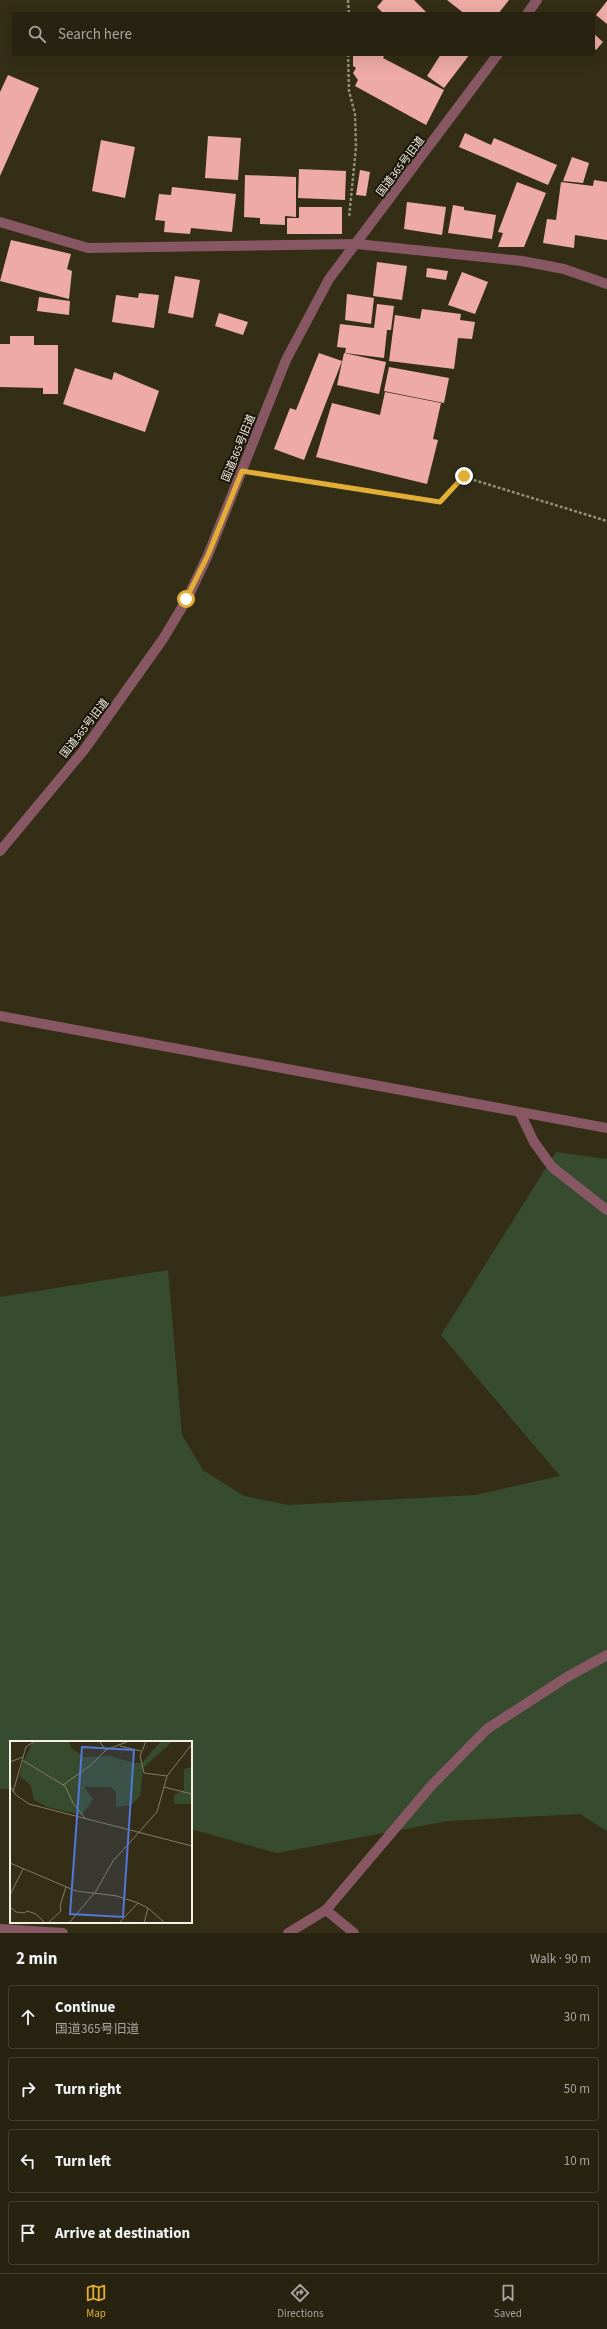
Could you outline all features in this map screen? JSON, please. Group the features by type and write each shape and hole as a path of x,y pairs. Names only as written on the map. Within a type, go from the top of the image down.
{"street":[{"path":"528,12 537,0"},
{"name":"国道365号旧道","path":"0,851 84,750 163,639 186,599 208,555 286,360 330,279 497,56"},
{"path":"0,222 88,248 357,244 522,261 564,269 607,284"},
{"path":"0,1016 607,1128"},
{"path":"520,1112 534,1142 552,1167 607,1210"},
{"path":"288,1933 326,1910 431,1786 487,1729 567,1677 607,1655"},
{"path":"326,1910 354,1933"},
{"path":"0,1929 63,1933"}],"path":[{"path":"348,0 349,12"},
{"path":"348,56 349,91 355,114 356,147 348,212 350,230 357,244"},
{"path":"242,471 440,502 464,476 607,521"}],"green space":[{"path":"556,1152 607,1159 607,1831 580,1814 448,1821 277,1853 192,1829 192,1741 10,1741 10,1789 0,1789 0,1297 168,1270 182,1435 203,1470 244,1496 288,1505 475,1495 560,1476 441,1335"}],"building":[{"path":"383,0 414,0 426,12 382,12 377,7"},
{"path":"447,0 509,0 500,12 462,12"},
{"path":"607,1 607,24 596,15"},
{"path":"595,35 603,42 596,50 595,49"},
{"path":"353,56 384,56 383,58 444,90 426,125 355,86 358,80 353,73 356,68 353,66"},
{"path":"440,56 468,56 444,88 427,76"},
{"path":"8,75 39,88 0,176 0,92"},
{"path":"465,133 491,145 494,138 557,165 548,185 459,147"},
{"path":"208,136 241,138 238,180 205,178"},
{"path":"101,140 135,147 125,198 92,191"},
{"path":"572,157 589,163 583,183 563,181"},
{"path":"299,169 346,171 345,200 298,198"},
{"path":"360,170 370,172 366,196 356,195"},
{"path":"245,175 296,177 296,217 285,216 285,225 260,224 260,218 244,217"},
{"path":"594,180 607,182 607,240 575,235 574,248 543,243 547,219 556,220 561,182 593,186"},
{"path":"517,182 546,193 524,247 498,247 503,233 498,232"},
{"path":"172,187 236,194 232,232 191,228 190,234 164,232 165,221 155,220 159,194 171,195"},
{"path":"407,202 446,207 442,235 404,229"},
{"path":"453,205 464,207 464,210 496,215 492,239 448,233"},
{"path":"299,207 342,207 342,234 287,234 287,218 299,218"},
{"path":"11,240 71,254 67,269 72,271 69,299 0,281"},
{"path":"377,262 407,266 402,300 373,296"},
{"path":"427,268 448,271 446,280 426,277"},
{"path":"462,272 488,282 475,314 448,305"},
{"path":"175,276 200,280 193,318 168,313"},
{"path":"139,293 159,295 154,328 112,322 116,295 138,298"},
{"path":"347,294 374,298 371,324 345,320"},
{"path":"39,297 70,301 69,315 37,311"},
{"path":"377,304 394,306 391,330 387,330 384,358 345,353 346,348 337,347 340,324 374,328"},
{"path":"422,309 461,314 460,320 475,322 472,339 458,338 454,369 389,361 395,315 420,319"},
{"path":"219,313 248,322 243,335 215,326"},
{"path":"10,336 34,336 34,345 58,345 58,394 43,394 43,388 0,387 0,344 10,344"},
{"path":"319,353 342,361 304,460 274,449 290,408 296,410"},
{"path":"344,353 386,362 379,394 337,385"},
{"path":"389,367 449,378 444,403 384,391"},
{"path":"75,368 112,380 114,372 159,391 145,432 63,404"},
{"path":"385,392 441,403 433,439 438,440 427,484 316,457 332,403 380,415"}],"route":[{"path":"186,599 208,555 242,471 440,502 464,476"}]}
